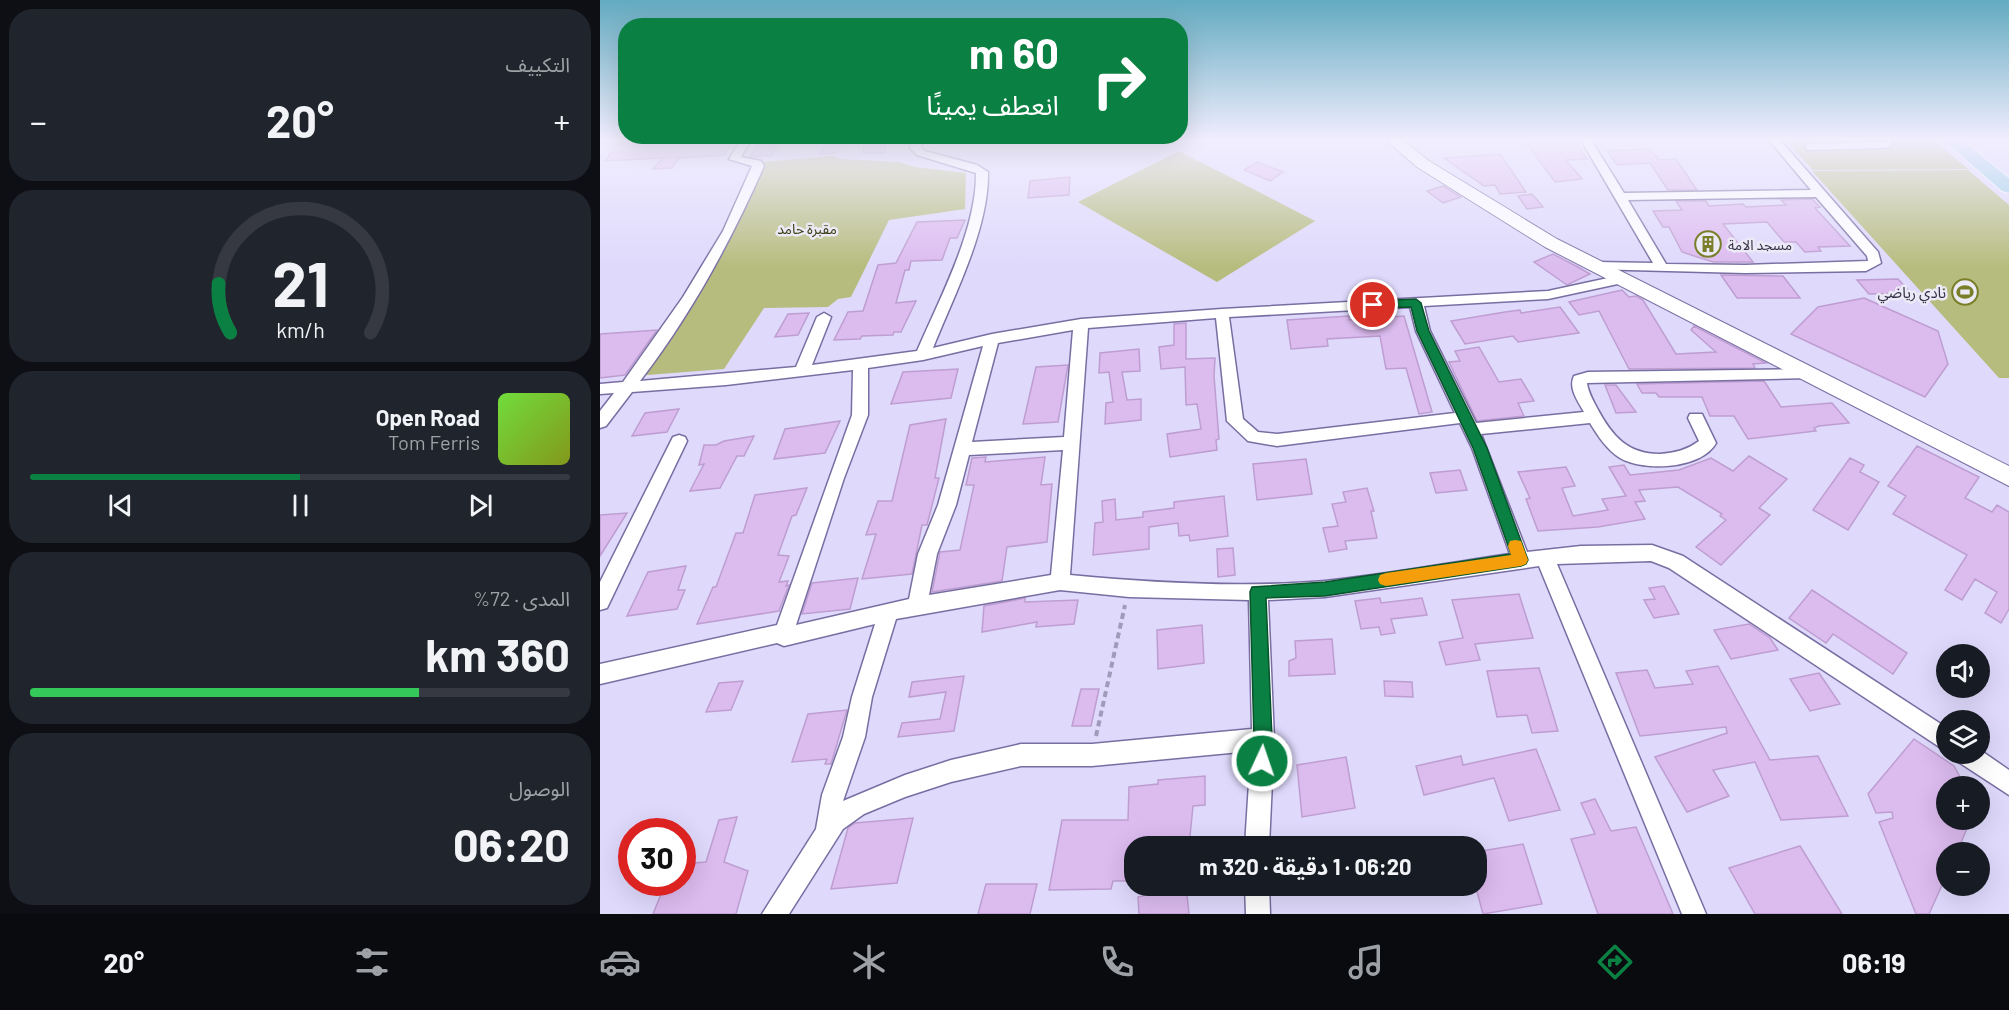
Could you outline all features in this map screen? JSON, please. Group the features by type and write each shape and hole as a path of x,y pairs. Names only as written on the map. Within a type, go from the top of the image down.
{"main road":[{"path":"1452,183 1521,226 1596,266 2009,477"}],"street":[{"path":"600,422 689,298 736,216 751,183"},
{"path":"923,354 980,207 982,183"},
{"path":"1612,183 1661,266"},
{"path":"1596,266 1745,269 1872,266 1875,263 1874,255 1812,183"},
{"path":"1621,197 1821,193"},
{"path":"600,389 726,380 861,364 1081,324 1222,313 1548,295 1622,279"},
{"path":"1416,303 1423,331 1468,423 1521,560"},
{"path":"1222,313 1235,421 1254,437 1277,440 1468,423 1594,417"},
{"path":"802,371 824,317"},
{"path":"1060,582 1081,324"},
{"path":"918,606 922,573 936,526 947,505 992,339"},
{"path":"861,364 860,415 836,478 784,637 889,611 1060,582 1129,589 1258,592 1325,589 1545,557 1652,553 1665,556 1845,671 1936,733"},
{"path":"1696,418 1708,443 1693,454 1681,459 1655,460 1626,454 1594,417 1579,386 1580,380 1588,377 1809,373"},
{"path":"600,603 679,441"},
{"path":"962,449 1072,443"},
{"path":"1545,557 1694,914"},
{"path":"1258,592 1263,739 1258,836"},
{"path":"828,832 833,795 854,737 862,697 889,611"},
{"path":"600,674 784,632"},
{"path":"774,914 835,821 856,806 878,796 951,771 1021,755 1092,755 1263,739"},
{"path":"1981,764 2009,784"},
{"path":"1257,896 1258,914"}],"path":[{"path":"1092,755 1129,589"}],"green space":[{"name":"مقبرة حامد","path":"752,183 966,183 965,209 889,220 851,297 838,299 828,307 764,308 724,369 635,376 728,235"},
{"path":"1116,183 1240,183 1315,221 1217,282 1078,202"},
{"name":"نادي رياضي","path":"1823,183 1983,183 2009,205 2009,378 1999,378"}],"building":[{"path":"1030,183 1070,183 1069,195 1028,198"},
{"path":"1479,183 1520,183 1526,192 1500,194 1495,185 1484,186"},
{"path":"1663,183 1692,183 1697,190 1668,190"},
{"path":"1443,186 1461,197 1443,203 1427,191"},
{"path":"1532,194 1543,207 1527,209 1518,196"},
{"path":"1812,199 1820,207 1815,208 1850,246 1818,247 1821,251 1805,252 1796,242 1784,242 1767,222 1723,224 1753,262 1713,262 1682,252 1669,227 1663,227 1653,211 1682,210 1676,201 1706,201 1709,206 1743,204 1746,207 1786,205 1781,200"},
{"path":"965,220 957,238 950,238 942,260 911,261 909,270 905,270 896,303 916,301 901,332 894,332 893,335 862,336 860,339 834,340 848,312 863,311 878,265 896,263 917,222"},
{"path":"1553,254 1590,274 1567,285 1534,262"},
{"path":"1721,275 1783,276 1800,298 1737,298"},
{"path":"1898,279 1911,293 1869,294 1857,280"},
{"path":"1622,290 1629,297 1636,296 1643,300 1676,354 1716,352 1691,330 1694,326 1766,363 1753,364 1755,368 1629,369 1599,311 1579,315 1569,302"},
{"path":"1864,298 1938,331 1948,364 1925,397 1791,334 1818,307"},
{"path":"1560,307 1579,333 1518,342 1513,336 1465,344 1451,321 1520,310 1521,313"},
{"path":"809,313 798,335 775,337 788,314"},
{"path":"1349,316 1349,320 1404,316 1432,412 1419,414 1406,368 1386,369 1380,336 1327,339 1328,346 1291,349 1287,320"},
{"path":"1186,323 1186,359 1215,358 1214,376 1219,439 1216,440 1217,450 1170,457 1167,434 1201,429 1197,404 1186,405 1185,367 1161,369 1159,347 1174,345 1174,324"},
{"path":"657,330 625,375 600,378 600,334"},
{"path":"1479,347 1499,382 1521,379 1534,401 1518,403 1524,416 1477,421 1449,362 1460,361 1455,351"},
{"path":"1139,349 1140,371 1122,372 1127,400 1141,399 1141,420 1105,424 1106,403 1113,402 1109,372 1099,373 1100,353"},
{"path":"1068,365 1058,422 1023,424 1036,367"},
{"path":"958,369 951,398 891,404 903,372"},
{"path":"1764,381 1781,407 1832,403 1849,423 1819,426 1814,428 1816,431 1748,439 1734,416 1710,416 1702,397 1659,397 1656,393 1642,393 1637,384"},
{"path":"1605,385 1616,385 1636,412 1616,413"},
{"path":"679,409 667,432 632,436 645,413"},
{"path":"946,419 935,478 939,478 927,525 922,525 912,574 862,579 876,534 866,535 878,501 892,501 910,425"},
{"path":"840,421 825,453 774,459 785,429"},
{"path":"754,436 744,456 737,456 720,488 690,491 704,464 699,465 704,445 716,445 724,441"},
{"path":"1917,446 1979,477 1965,498 1992,512 1997,505 2009,512 2009,609 2001,623 1985,613 1997,592 1975,579 1962,600 1945,590 1967,555 1893,514 1906,496 1888,486"},
{"path":"1749,456 1787,479 1759,508 1770,515 1721,565 1696,547 1726,520 1720,516 1722,514 1678,487 1639,490 1645,501 1635,502 1645,519 1598,527 1538,531 1526,499 1530,498 1518,472 1566,467 1575,486 1562,488 1573,516 1608,510 1602,499 1626,496 1609,467 1624,465 1630,475 1679,470 1711,458 1733,471"},
{"path":"986,457 985,462 1045,457 1041,485 1052,484 1047,542 1007,547 1002,581 932,592 940,552 960,550 974,485 966,485 972,458"},
{"path":"1850,458 1864,465 1860,472 1879,482 1848,530 1813,510"},
{"path":"1306,459 1312,494 1257,500 1253,464"},
{"path":"1460,470 1467,490 1436,493 1430,473"},
{"path":"807,488 796,515 792,516 778,555 789,556 779,582 788,581 786,586 789,585 779,611 697,624 713,587 716,587 736,533 743,533 755,495"},
{"path":"1367,488 1374,511 1371,511 1377,538 1345,541 1347,549 1329,552 1323,528 1338,526 1332,504 1346,502 1343,492"},
{"path":"1224,496 1228,536 1190,541 1189,535 1179,536 1178,523 1149,527 1149,549 1093,555 1095,523 1103,522 1102,501 1115,499 1116,520 1143,517 1143,512 1174,508 1174,502"},
{"path":"627,513 600,556 600,515"},
{"path":"1233,548 1235,575 1218,577 1217,549"},
{"path":"686,566 678,590 685,590 677,609 627,616 648,572"},
{"path":"858,578 850,609 802,614 812,583"},
{"path":"1664,586 1679,614 1654,618 1644,600 1655,599 1649,588"},
{"path":"1812,590 1907,653 1893,674 1833,634 1826,643 1789,618"},
{"path":"1519,594 1533,638 1475,644 1480,660 1446,665 1439,642 1463,638 1452,600"},
{"path":"1025,598 1025,602 1078,600 1074,624 1036,627 1037,622 982,632 984,606"},
{"path":"1380,598 1381,603 1422,598 1427,615 1391,619 1395,633 1381,635 1379,627 1361,629 1355,601"},
{"path":"1749,624 1770,638 1778,650 1731,659 1714,630"},
{"path":"1202,625 1204,663 1158,669 1157,630"},
{"path":"1332,639 1335,674 1289,676 1289,661 1296,658 1295,641"},
{"path":"1718,666 1770,760 1818,756 1848,816 1781,820 1755,762 1713,770 1729,796 1687,812 1655,757 1727,733 1726,727 1640,736 1616,673 1647,670 1655,688 1693,684 1686,671"},
{"path":"1539,668 1558,731 1532,733 1527,715 1497,717 1487,671"},
{"path":"1819,673 1840,704 1810,711 1790,679"},
{"path":"964,676 954,731 898,737 902,723 940,719 946,692 909,697 912,682"},
{"path":"743,681 731,710 706,712 719,683"},
{"path":"1384,681 1412,682 1413,697 1385,696"},
{"path":"1081,689 1099,689 1091,726 1072,726"},
{"path":"847,710 831,764 825,764 827,759 792,762 808,714"},
{"path":"1914,739 1936,754 1936,764 1951,764 1960,776 1936,776 1936,830 1966,830 1961,842 1936,842 1937,896 1929,914 1916,914 1879,822 1893,818 1892,812 1876,813 1868,794"},
{"path":"1536,749 1560,810 1509,821 1494,778 1424,795 1416,766 1461,756 1463,765"},
{"path":"1346,757 1355,808 1302,817 1297,765"},
{"path":"1205,776 1205,805 1193,806 1190,836 1124,836 1124,881 1113,881 1111,889 1049,890 1062,820 1128,820 1129,787 1158,784 1158,780"},
{"path":"1595,799 1611,831 1636,827 1673,914 1598,914 1571,839 1595,834 1581,803"},
{"path":"737,817 724,862 748,871 736,914 653,914 660,896 696,896 696,863 706,862 719,820"},
{"path":"913,818 897,883 831,889 848,828 855,823"},
{"path":"1523,844 1542,904 1483,914 1478,896 1487,896 1487,850"},
{"path":"1800,846 1842,914 1755,914 1729,868"},
{"path":"986,884 1037,884 1030,914 978,914"},
{"path":"1187,896 1189,914 1139,914 1138,897"}],"slow traffic":[{"path":"1386,580 1521,560 1515,546"}],"place":[{"name":"مسجد الامة","path":"1708,244"},
{"name":"نادي رياضي","path":"1965,292"}],"route":[{"path":"1262,761 1258,592 1325,589 1521,560 1480,448 1423,331 1416,303 1373,305"}]}
